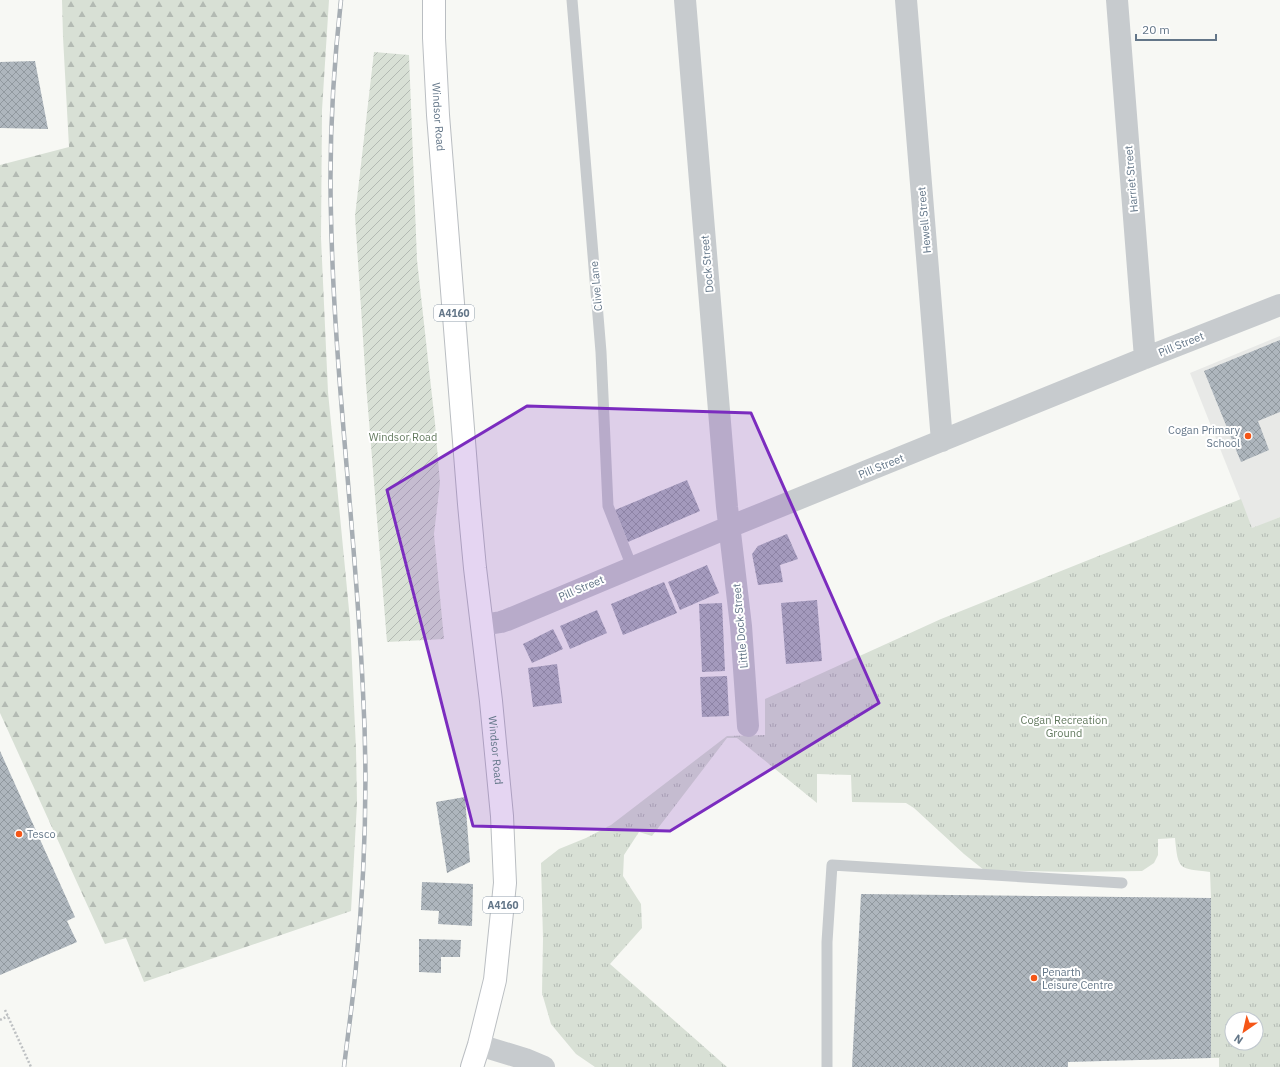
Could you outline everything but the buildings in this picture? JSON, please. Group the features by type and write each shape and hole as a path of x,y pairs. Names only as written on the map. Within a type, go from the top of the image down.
{"main road":[{"name":"Windsor Road","path":"434,0 434,38 438,115 474,568 482,625 502,816 505,884 495,980 479,1045"},
{"name":"A4160","path":"472,1067 479,1045"}],"street":[{"name":"Dock Street","path":"685,0 729,527"},
{"name":"Hewell Street","path":"906,0 942,441"},
{"name":"Harriet Street","path":"1117,0 1145,358"},
{"name":"Pill Street","path":"482,625 507,620 729,527 1145,358 1280,305"},
{"name":"Little Dock Street","path":"729,527 733,548 741,626 748,726"},
{"path":"479,1045 525,1059 544,1067"}],"lane":[{"name":"Clive Lane","path":"572,0 598,310 608,506 632,567"},
{"path":"827,1067 827,942 832,866 1122,883"}],"path":[{"path":"5,1010 31,1067"},
{"path":"0,1020 8,1016"}],"highlighted area":[{"path":"527,406 751,413 879,703 670,831 473,826 387,490"}],"shaded area":[{"name":"Cogan Primary School","path":"1280,336 1280,517 1252,529 1190,373"}],"green space":[{"path":"62,0 329,0 322,110 321,238 328,392 350,620 356,749 357,803 351,911 144,982 126,938 105,944 0,713 0,165 69,147"},
{"name":"Windsor Road","path":"374,52 409,55 417,260 440,483 434,534 444,639 387,642 366,384 355,216"},
{"name":"Cogan Recreation Ground","path":"1241,499 1252,528 1280,517 1280,1067 1219,1067 1219,1058 1211,1058 1210,872 1192,870 1182,866 1177,857 1175,838 1158,839 1158,855 1154,863 1142,871 1069,872 984,870 964,854 914,808 906,803 852,802 851,775 817,774 817,803 737,738 727,738 652,836 639,832 624,855 623,876 641,904 642,928 610,964 727,1067 595,1067 576,1054 551,1024 542,993 543,939 541,863 559,849 586,838 611,825 727,736 765,735 765,699 941,619"}],"railway":[{"path":"341,0 332,107 331,215 336,334 360,632 365,726 365,829 362,898 355,979 344,1067"}],"place":[{"name":"Cogan Primary School","path":"1248,436"},
{"name":"Tesco","path":"19,834"},
{"name":"Penarth Leisure Centre","path":"1034,978"}]}
